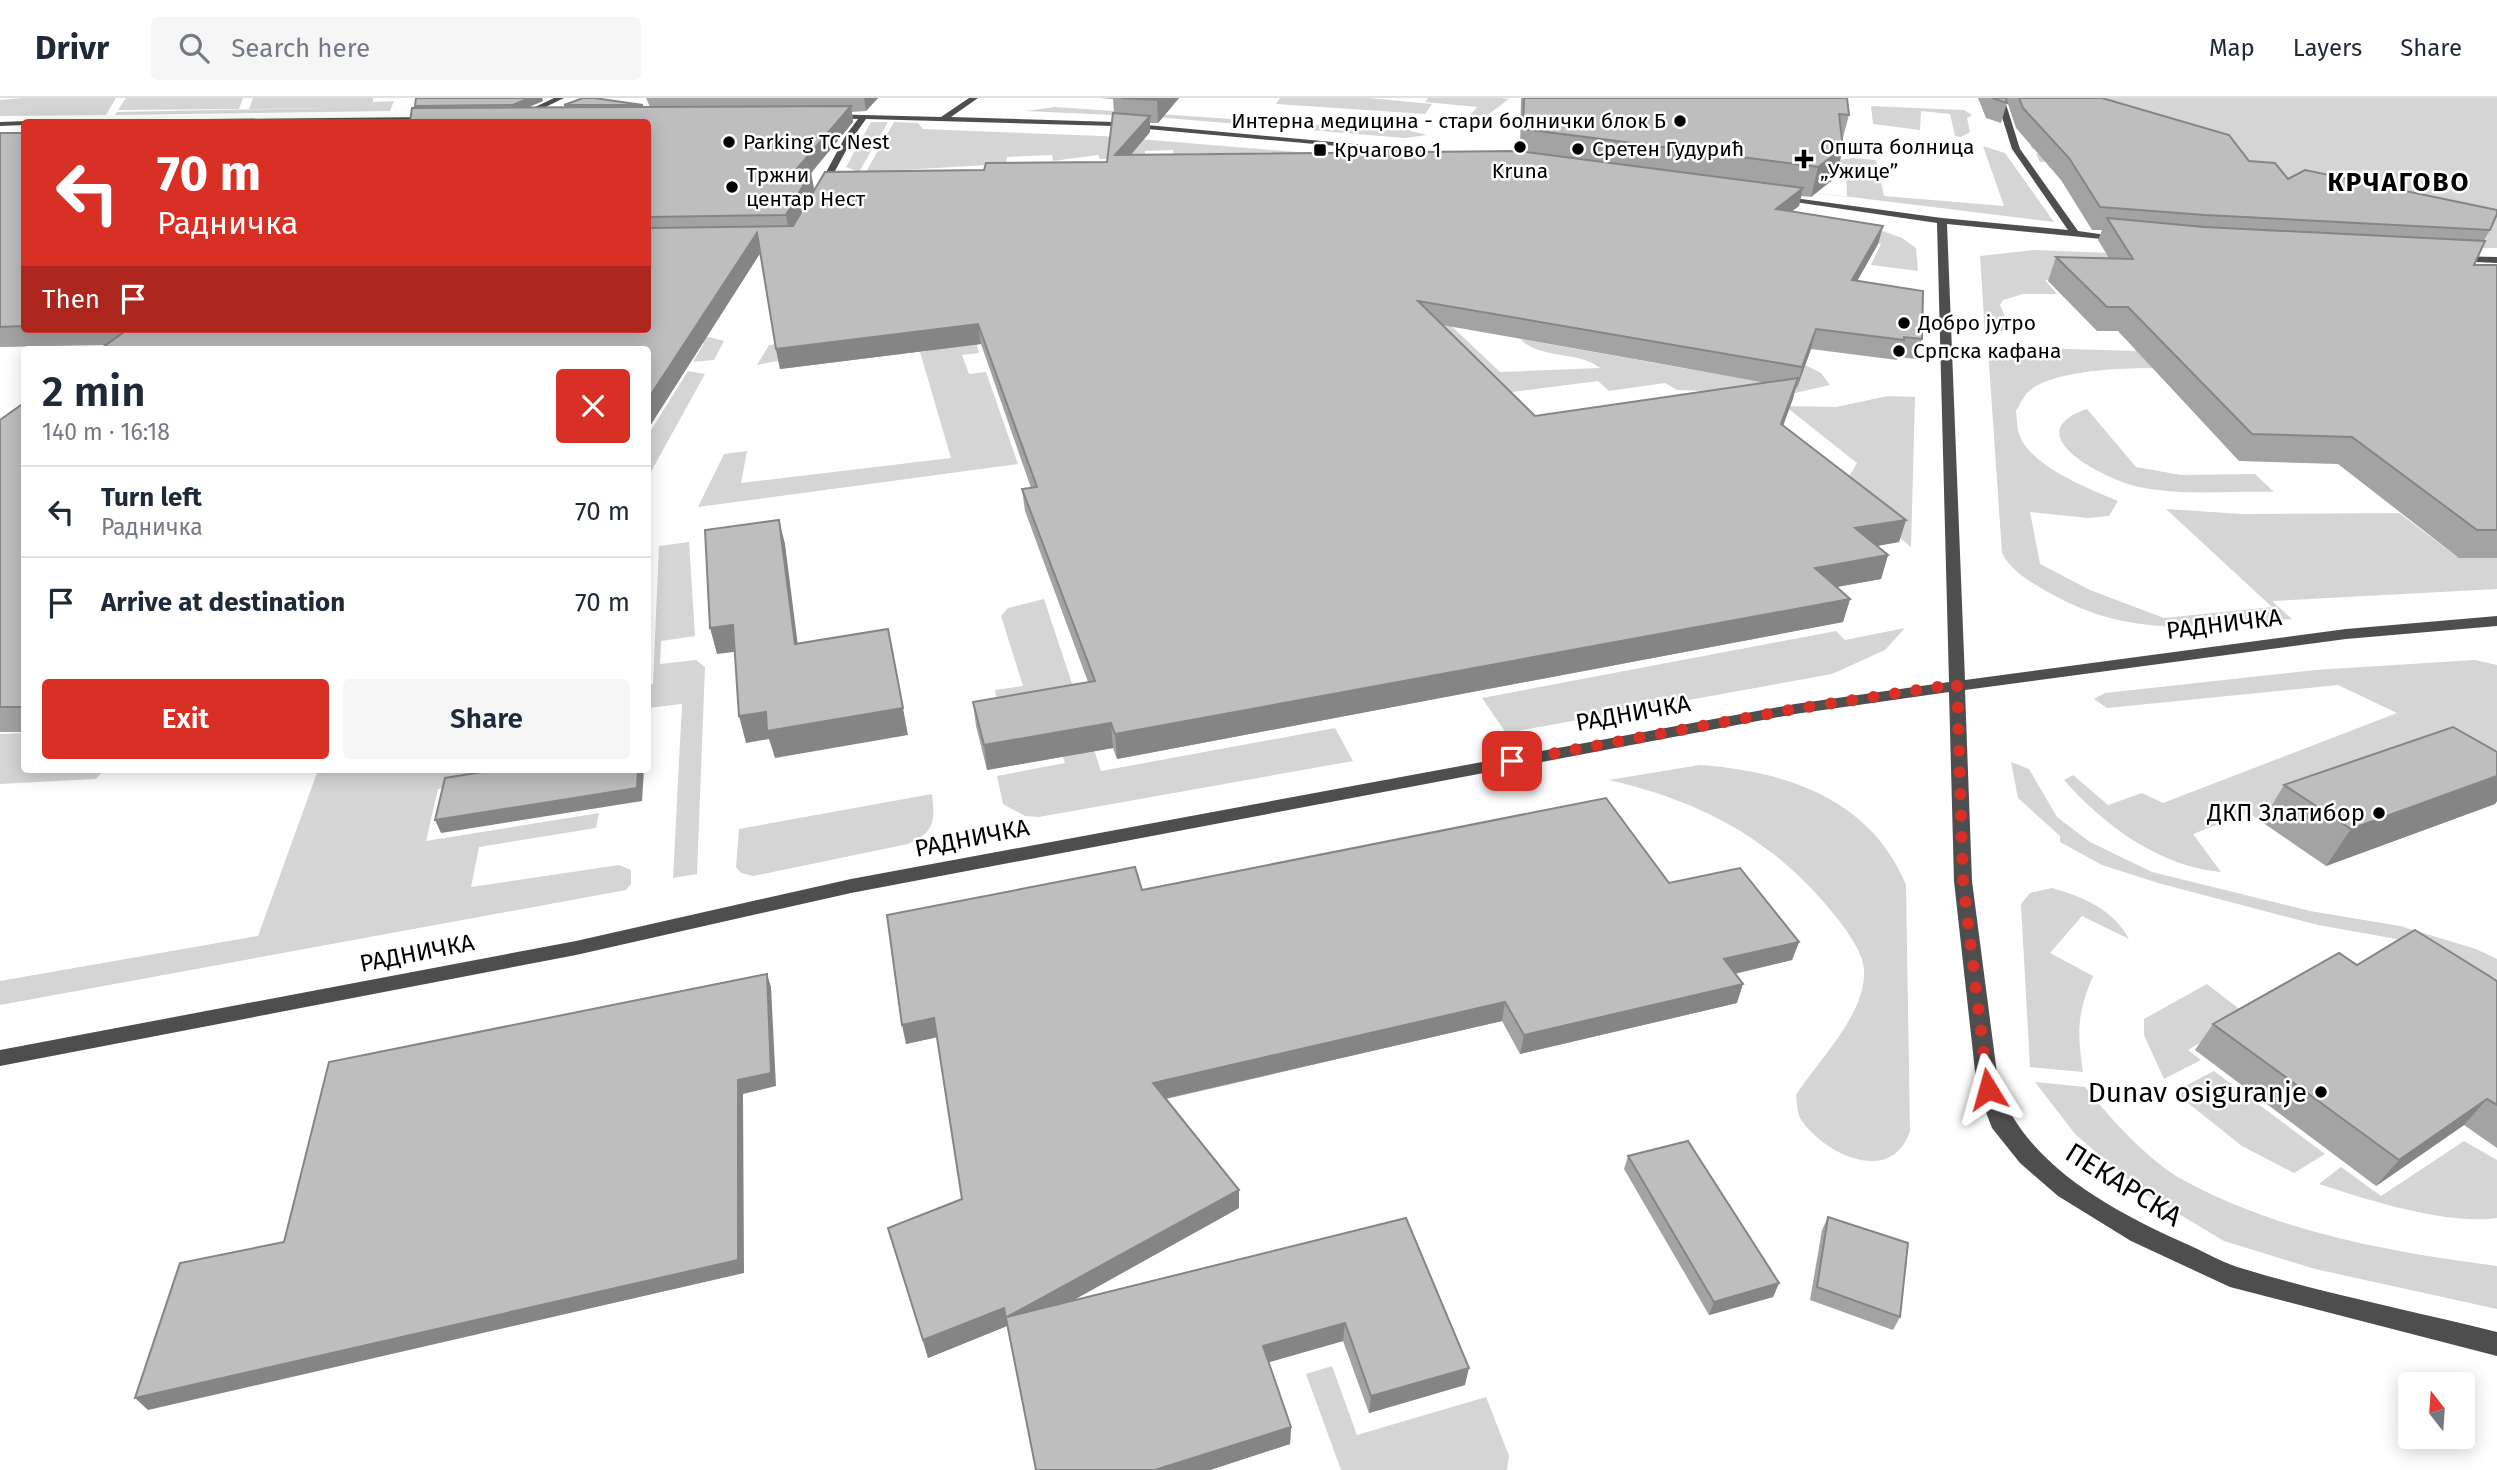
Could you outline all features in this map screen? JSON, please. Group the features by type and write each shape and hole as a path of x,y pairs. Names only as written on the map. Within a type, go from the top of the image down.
{"street":[{"path":"516,118 560,98"},
{"path":"944,118 974,98"},
{"path":"2000,98 2016,149 2070,223 2074,234"},
{"path":"811,116 944,118 1189,129 1465,155"},
{"path":"814,203 850,135 865,116"},
{"path":"504,118 541,117"},
{"path":"358,119 442,118"},
{"path":"0,124 21,123"},
{"path":"1763,197 1942,221 2133,239"},
{"path":"1942,221 1957,684"},
{"path":"2446,257 2497,260"},
{"name":"РАДНИЧКА","path":"0,1058 576,948 876,881 1692,727 1957,684 2346,634 2497,621"},
{"name":"ПЕКАРСКА","path":"1957,684 1963,881 1988,1089 2000,1121 2028,1156 2066,1189 2139,1234 2239,1279 2497,1344"}],"shaded area":[{"path":"116,98 106,115 0,116 0,100"},
{"path":"126,98 243,98 239,109 118,110"},
{"path":"253,98 373,98 373,102 394,101 390,111 115,115 117,112 328,108 249,109"},
{"path":"1280,98 1369,98 1432,104 1425,114 1276,104"},
{"path":"1428,98 1509,99 1478,122 1451,120 1467,119 1477,107 1425,102"},
{"path":"2047,98 2497,98 2497,248 2482,248 2488,234 2071,161 2040,162 2036,154 2071,148 2099,136 2032,149 2021,119"},
{"path":"1871,106 1964,110 1972,115 1967,118 1970,132 1961,137 1955,136 1950,114 1921,111 1920,130 1873,124"},
{"path":"1055,107 1379,129 1384,126 1411,128 1410,131 1427,135 1405,138 1154,117 1026,111"},
{"path":"871,122 888,122 859,172 846,167"},
{"path":"894,122 918,123 923,129 1102,136 1346,156 1208,157 1207,153 1185,153 1185,157 1174,157 1173,150 1145,151 1145,158 1100,159 1098,155 1053,161 1052,155 1007,157 1006,164 866,172"},
{"path":"1983,146 2005,153 2054,222 1847,196 1846,164 1824,162 1853,158 1876,160 1884,196 2004,206"},
{"path":"1697,178 1847,196 1847,197"},
{"path":"1869,226 1902,238 1916,248 1918,271 1871,265 1881,244 1790,229"},
{"path":"2035,250 2209,257 2497,288 2045,280 2057,294 2023,294 2003,300 2000,305 2008,324 2003,331 1985,334 1980,256"},
{"path":"1426,302 1500,372 1600,368 1581,359 1539,350 1520,339 1796,388 1805,365 1821,373 1830,385 1790,394 1677,390 1665,383 1609,391 1598,381 1490,395"},
{"path":"970,323 979,353 962,355 969,374 986,372 1018,464 698,507 724,454 747,451 741,483 951,458 920,352 938,349 931,330 757,365 769,345"},
{"path":"709,337 724,341 714,360 693,362 704,343 670,344 679,338"},
{"path":"1988,349 2497,361 2477,378 2142,368 2099,370 2067,375 2038,385 2026,394 2016,411 2021,439 2038,459 2064,476 2118,501 2109,516 2089,518 2030,512 2040,564 2090,590 2164,618 2272,607 2166,509 2242,514 2399,513 2459,558 2497,558 2497,589 2272,601 2292,619 2196,627 2137,624 2077,607 2027,579 2015,570 2002,553"},
{"path":"688,371 705,374 651,472 651,430"},
{"path":"1888,396 1915,397 1911,547 1841,491 1857,463 1785,406 1836,407"},
{"path":"2087,409 2136,467 2181,475 2255,474 2274,492 2172,491 2125,483 2089,466 2062,443 2059,431 2067,419"},
{"path":"689,542 695,636 661,641 660,664 696,660 705,667 697,874 673,878 682,704 651,708 659,546"},
{"path":"1044,599 1101,771 1335,728 1353,761 1039,817 1025,816 1003,804 997,776 1065,763 1047,707 999,715 995,690 1023,686 1001,616 1008,608"},
{"path":"1905,628 1885,650 1832,674 1506,733 1482,698 1836,631 1845,640"},
{"path":"2475,660 2497,665 2497,750 2476,747 2262,822 2248,813 2193,834 2221,872 2176,861 2134,841 2097,813 2064,780 2073,775 2108,805 2142,793 2163,803 2397,713 2338,685 2107,708 2094,699 2105,693 2315,670"},
{"path":"21,733 21,773 101,773 96,779 0,784 0,734"},
{"path":"2011,762 2029,769 2057,817 2090,842 2152,872 2310,911 2400,926 2476,949 2497,959 2497,979 2419,943 2318,925 2158,883 2102,865 2060,842 2060,836 2018,798"},
{"path":"1700,765 1764,774 1822,795 1848,811 1871,831 1891,855 1906,885 1910,1131 1901,1148 1889,1157 1874,1161 1842,1154 1813,1133 1798,1112 1796,1095 1849,1020 1863,987 1864,970 1861,957 1841,923 1789,867 1736,828 1676,800 1609,780"},
{"path":"317,773 497,773 496,780 438,789 426,841 599,813 596,828 479,847 471,887 619,865 631,870 631,884 626,890 0,1005 0,981 258,936"},
{"path":"932,794 931,825 924,835 908,844 753,876 741,873 736,867 739,829"},
{"path":"2052,888 2106,912 2129,939 2082,916 2050,953 2093,976 2080,1023 2083,1072 2030,1067 2021,904 2030,893"},
{"path":"2207,984 2247,1015 2188,1050 2201,1060 2164,1079 2144,1035 2144,1019"},
{"path":"2214,1071 2325,1154 2294,1173 2242,1146 2174,1092"},
{"path":"2035,1082 2085,1087 2131,1139 2158,1163 2185,1181 2222,1199 2298,1227 2337,1238 2497,1266 2497,1309 2315,1269 2224,1241 2142,1192 2075,1134"},
{"path":"2464,1141 2497,1160 2497,1218 2431,1215 2383,1204 2319,1184 2341,1167 2381,1196"},
{"path":"1332,1366 1357,1435 1486,1397 1509,1456 1507,1470 1341,1470 1306,1374"}],"building":[{"path":"416,98 529,98 513,105 415,106"},
{"path":"583,98 594,98 643,105 564,105"},
{"path":"1121,98 1159,98 1157,100"},
{"path":"1524,98 1847,98 1849,115 1839,114 1843,148 1818,167 1523,129"},
{"path":"1992,98 2006,98 2007,103"},
{"path":"2019,98 2102,98 2229,135 2249,161 2275,163 2288,179 2305,170 2497,210 2497,214 2490,230 2100,207 2069,158 2023,108"},
{"name":"Тржни центар Нест","path":"851,106 794,172 811,172 786,215 651,217 651,119 410,119 412,108"},
{"path":"1113,113 1150,116 1115,155 1518,151 1803,188 1776,209 1883,226 1852,280 1923,291 1922,339 1904,337 1904,340 1816,329 1802,367 1418,301 1535,416 1798,378 1781,424 1906,520 1855,528 1888,555 1815,568 1850,599 1115,734 1111,723 984,745 973,702 1095,681 1022,489 1037,487 978,324 776,349 757,233 651,394 651,346 105,346 122,333 651,333 651,228 793,226 825,172 984,170 986,163 1107,162"},
{"path":"0,133 21,133 21,326 0,327"},
{"path":"2107,218 2204,227 2485,241 2474,265 2497,265 2497,530 2477,530 2352,437 2252,434 2128,307 2107,307 2056,257 2133,259"},
{"path":"21,405 21,707 0,707 0,420"},
{"path":"779,520 795,644 888,629 903,708 767,731 766,712 739,716 733,625 710,628 705,530"},
{"path":"2453,727 2497,752 2497,776 2351,829 2284,785"},
{"path":"476,773 638,773 637,788 435,820 445,778"},
{"path":"1606,798 1669,883 1740,868 1799,942 1724,959 1743,984 1524,1035 1505,1002 1153,1083 1239,1190 1007,1317 1406,1218 1469,1368 1371,1396 1345,1323 1263,1346 1291,1427 1155,1470 1036,1470 1004,1308 923,1340 888,1228 962,1199 934,1018 902,1025 887,915 1135,867 1142,890"},
{"path":"2415,930 2497,981 2497,1105 2487,1099 2399,1160 2213,1024 2339,953 2357,965"},
{"path":"767,974 771,1073 738,1080 738,1260 135,1398 180,1263 284,1242 329,1062"},
{"path":"1688,1141 1779,1283 1714,1302 1628,1156"},
{"path":"1828,1217 1908,1243 1900,1317 1817,1287"}],"place":[{"name":"Интерна медицина - стари болнички блок Б","path":"1680,121"},
{"name":"Parking TC Nest","path":"729,142"},
{"name":"Kruna","path":"1520,147"},
{"name":"Сретен Гудурић","path":"1578,149"},
{"name":"Крчагово 1","path":"1320,150"},
{"name":"Општа болница „Ужице”","path":"1804,159"},
{"name":"Тржни центар Нест","path":"732,187"},
{"name":"Добро јутро","path":"1904,323"},
{"name":"Српска кафана","path":"1899,351"},
{"name":"ДКП Златибор","path":"2379,813"},
{"name":"Dunav osiguranje","path":"2321,1092"}],"district":[{"name":"КРЧАГОВО","path":"2399,182"}],"route":[{"path":"1512,761 1795,709 1957,684 1963,881 1988,1089"}]}
